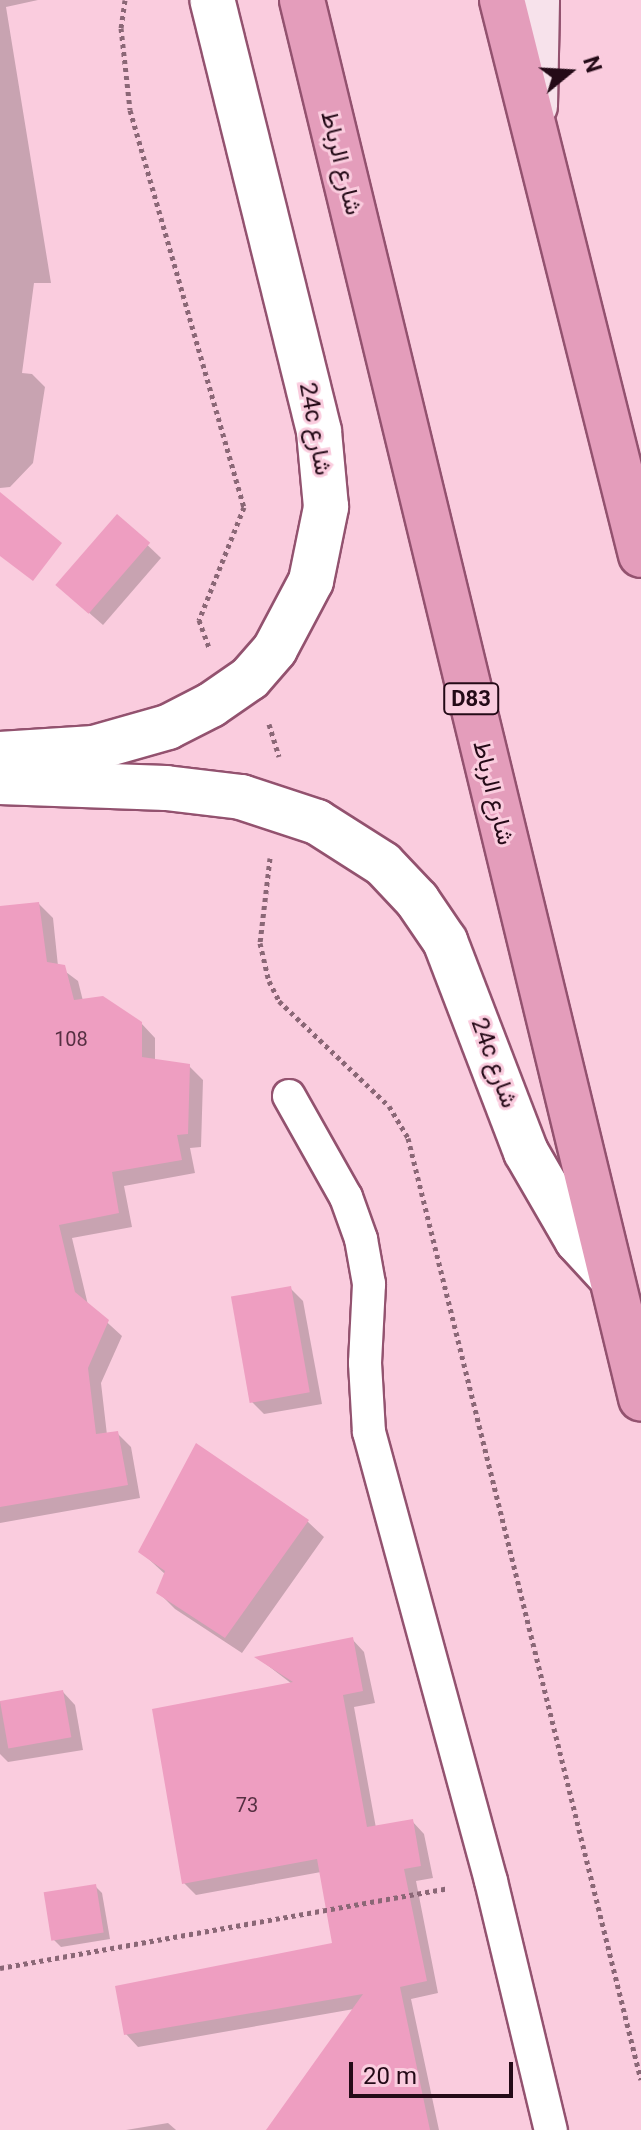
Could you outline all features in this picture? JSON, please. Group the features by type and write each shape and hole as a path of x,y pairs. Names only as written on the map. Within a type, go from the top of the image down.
{"highway":[{"name":"شارع الرباط","path":"302,0 641,1398"},
{"path":"502,0 641,555"}],"street":[{"name":"24c شارع","path":"0,754 65,752 124,741 168,727 250,678 275,649 311,581 321,545 326,468 212,0"},
{"path":"535,136 537,0"},
{"name":"24c شارع","path":"0,782 204,791 277,808 356,843 417,900 445,941 465,986 526,1152 577,1240 611,1277"}],"lane":[{"path":"289,1096 346,1197 361,1239 369,1284 365,1363 369,1432 491,1881 551,2130"}],"path":[{"path":"125,0 121,28 130,110 244,507 199,620 207,646 250,678 281,764 260,923 263,961 279,1001 389,1106 408,1138 641,2080"},
{"path":"0,1968 491,1881"}],"building":[{"path":"0,492 62,543 33,581 0,556"},
{"path":"117,514 150,543 89,614 55,585"},
{"path":"39,902 47,962 65,965 74,1000 103,996 142,1022 142,1057 190,1064 188,1134 177,1135 182,1160 112,1172 119,1213 59,1225 75,1292 109,1320 88,1368 96,1434 118,1431 128,1485 0,1507 0,906"},
{"path":"291,1286 310,1392 250,1403 231,1297"},
{"path":"196,1443 309,1520 225,1638 156,1593 165,1571 138,1552"},
{"path":"353,1637 363,1691 343,1695 367,1827 413,1819 421,1866 404,1869 427,1981 400,1987 430,2130 266,2130 363,1994 124,2035 115,1986 332,1943 317,1859 182,1884 152,1709 293,1682 254,1657"},
{"path":"63,1690 71,1737 8,1748 0,1701"},
{"path":"96,1884 104,1932 51,1941 44,1892"}]}
